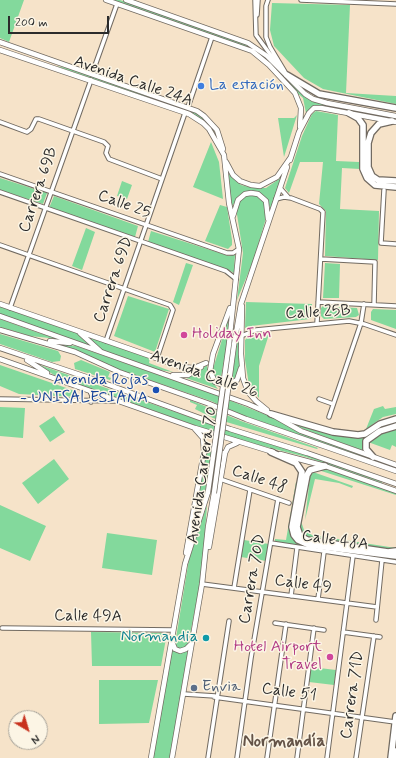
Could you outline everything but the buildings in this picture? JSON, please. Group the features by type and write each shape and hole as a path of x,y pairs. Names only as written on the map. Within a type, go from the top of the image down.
{"highway":[{"path":"287,75 319,94 396,108"},
{"path":"349,113 358,118 363,125 363,169 367,178 376,184 396,186"},
{"path":"394,121 381,123 371,133 368,143 368,167 370,174 374,178 396,181"},
{"path":"271,414 333,432 358,436 365,434 380,424 396,419"},
{"path":"373,457 366,449 366,441 380,431 396,426"},
{"path":"270,452 296,463 302,472 292,527 294,535 298,540 309,544 396,556"},
{"path":"325,466 310,470 306,475 297,522 297,531 300,536 308,540 388,552 396,551"},
{"path":"391,758 396,719"},
{"path":"395,758 396,750"}],"main road":[{"path":"106,0 252,51 269,65 292,88 297,96 301,108 299,132"},
{"path":"128,0 248,42 268,56 305,94 313,99 396,116"},
{"path":"2,43 32,61"},
{"name":"Avenida Calle 24A","path":"2,43 188,107 204,116 216,130 222,141 224,155"},
{"name":"Avenida Calle 24A","path":"0,50 91,80 198,119 209,128 224,155"},
{"path":"42,64 59,63"},
{"path":"345,98 376,111"},
{"path":"299,132 309,113 314,108 394,121"},
{"name":"Avenida Carrera 70","path":"151,758 185,564 208,492 238,313 299,132"},
{"path":"224,155 233,175 243,183 255,186 266,184 277,178 290,157"},
{"name":"Avenida Carrera 70","path":"172,758 206,560 208,527 214,493 232,344 232,303 239,249 233,220 224,155"},
{"path":"233,220 235,206 238,200 245,194 251,193 258,194 266,201 268,209 268,223"},
{"path":"232,303 213,354 210,374 215,382 221,386 234,383 239,375 241,366 243,297"},
{"path":"0,304 186,368 197,367 206,363"},
{"name":"Avenida Calle 26","path":"0,316 271,414 301,430 396,465"},
{"name":"Avenida Calle 26","path":"0,330 75,352 117,371 207,403 256,423 396,471"},
{"path":"79,332 101,352"},
{"path":"36,340 82,345"},
{"path":"0,348 101,382 230,429 307,453 396,484"},
{"path":"11,352 37,366 52,377"},
{"path":"165,375 178,376 197,371 213,354"},
{"path":"0,359 238,443 325,466 394,490"},
{"path":"241,366 248,392 271,414"},
{"path":"185,564 188,539 204,452 203,438 194,428"},
{"path":"206,560 226,449 238,443"},
{"path":"204,452 210,448 218,448 224,458"},
{"path":"171,640 175,649 180,651 186,649 192,642"}],"street":[{"path":"255,0 256,35 259,41 287,75"},
{"path":"256,20 258,0"},
{"path":"301,0 396,4"},
{"path":"268,1 266,17 268,42 287,75"},
{"path":"92,74 117,4"},
{"path":"188,107 212,36"},
{"name":"Carrera 69B","path":"10,308 91,80"},
{"name":"Carrera 69D","path":"106,341 184,113"},
{"path":"0,122 27,132 31,129 36,119 72,131 107,144 107,158 162,179"},
{"name":"Calle 25","path":"0,174 145,226 227,253 233,253 239,249"},
{"path":"280,188 291,198"},
{"path":"384,190 381,243 396,244"},
{"name":"Calle 25","path":"0,192 226,271 236,279"},
{"path":"276,199 282,197 291,198 320,209 323,212 317,323"},
{"path":"0,245 171,306 173,310 158,358"},
{"path":"321,259 375,262 374,304"},
{"path":"318,302 396,306"},
{"path":"329,417 361,323 364,304"},
{"name":"Calle 25B","path":"241,336 256,330 346,321 361,323 396,335"},
{"path":"90,391 92,396 91,402"},
{"path":"0,399 91,402 119,401"},
{"path":"319,399 333,404"},
{"name":"Calle 48","path":"220,479 289,503"},
{"path":"234,588 250,490"},
{"name":"Carrera 70D","path":"237,758 278,499"},
{"name":"Calle 48A","path":"271,543 396,562"},
{"path":"291,596 296,548"},
{"path":"318,599 324,552"},
{"path":"327,758 353,556"},
{"path":"376,620 382,560"},
{"name":"Calle 49","path":"202,584 377,607"},
{"path":"208,758 216,697 229,621"},
{"path":"275,623 324,630"},
{"path":"267,758 286,624"},
{"name":"Calle 49A","path":"2,628 173,630"},
{"path":"297,758 314,628"},
{"path":"343,632 380,637"},
{"name":"Carrera 71D","path":"356,758 374,636"},
{"name":"Calle 51","path":"184,694 303,708 362,718 396,719"}],"green space":[{"path":"0,0 24,0 9,42 0,38"},
{"path":"112,0 120,0 243,43 266,58 304,95 320,103 374,115 322,106 313,107 306,113 303,98 246,47"},
{"path":"272,3 350,5 346,93 396,96 396,104 323,89 304,78 274,46 270,30"},
{"path":"56,66 67,68 195,112 208,122 215,133 202,120 192,113"},
{"path":"316,111 338,115 336,161 359,162 360,169 342,168 340,209 379,211 378,260 325,256 326,211 319,204 323,162 300,162 289,193 285,188 302,136 312,114"},
{"path":"297,115 284,157 278,118 294,118"},
{"path":"211,142 219,162 223,199 193,187"},
{"path":"227,172 241,185 253,188 266,188 282,177 271,209 265,197 256,191 242,193 232,206"},
{"path":"0,178 47,193 43,204 0,190"},
{"path":"122,181 132,185 127,199 117,196"},
{"path":"256,195 264,202 266,218 254,259 237,300 243,253 236,208 239,202 246,196"},
{"path":"54,196 138,226 135,237 49,208"},
{"path":"220,205 227,207 232,240 232,245 228,249 205,241"},
{"path":"86,228 95,232 82,270 72,266"},
{"path":"151,231 229,256 235,254 234,273 148,242"},
{"path":"186,263 193,265 179,305 173,302"},
{"path":"325,263 340,264 339,298 323,298"},
{"path":"128,296 169,309 155,352 114,336"},
{"path":"246,302 312,304 312,317 310,319 245,328"},
{"path":"0,306 77,333 93,347 0,314"},
{"path":"323,306 357,308 359,315 356,317 324,319 321,316 321,308"},
{"path":"373,309 396,310 396,329 371,320 371,312"},
{"path":"229,317 227,343 220,383 212,372"},
{"path":"0,319 59,339 30,336 0,327"},
{"path":"239,320 239,367 235,379 231,383 237,345"},
{"path":"270,331 259,366 259,398 249,385 245,360 245,340 252,333"},
{"path":"0,334 58,351 61,356 60,361 52,362 0,344"},
{"path":"85,336 150,358 149,363 173,372 159,370 101,351"},
{"path":"59,344 76,346 216,395 274,418 300,433 386,464 385,465 239,414 211,401 120,370"},
{"path":"81,360 110,372 108,377 111,378 110,380 75,369 74,363"},
{"path":"37,364 210,424 324,460 382,483 306,457 231,438 71,382 54,375"},
{"path":"0,365 75,391 76,397 19,394 0,386"},
{"path":"207,365 209,378 218,389 186,378 196,374"},
{"path":"190,400 241,421 318,448 317,449 213,418 195,409 197,405 190,402"},
{"path":"383,406 385,409 396,407 396,414 383,417 366,429 374,409"},
{"path":"0,407 25,408 23,438 0,436"},
{"path":"54,416 65,432 50,442 39,426"},
{"path":"281,417 333,434 361,437 384,425 396,423 385,426 367,437 363,443 364,451 301,428"},
{"path":"396,429 396,447 392,445 390,450 368,442 379,434"},
{"path":"212,449 205,493 192,534 206,452"},
{"path":"54,459 69,479 38,504 22,483"},
{"path":"323,468 396,493 396,495 315,469"},
{"path":"313,472 353,486 352,488 339,483 315,479 305,520 310,477"},
{"path":"296,482 298,482 294,540 296,542 387,557 386,560 298,547 275,541 275,539 286,540"},
{"path":"0,505 46,526 30,561 0,548"},
{"path":"207,505 202,575 188,644 185,648 179,649 175,644 189,559"},
{"path":"300,518 304,530 312,535 396,548 396,550 306,537 301,533"},
{"path":"107,533 157,540 152,575 102,568"},
{"path":"244,540 269,544 266,561 241,557"},
{"path":"91,632 167,633 161,666 92,666"},
{"path":"172,648 180,653 188,651 170,758 153,758"},
{"path":"311,667 336,670 334,685 309,682"},
{"path":"99,680 158,680 149,723 99,724"}],"place":[{"name":"La estación","path":"201,86"},
{"name":"Holiday Inn","path":"184,335"},
{"name":"Avenida Rojas - UNISALESIANA","path":"156,390"},
{"name":"Normandia","path":"206,638"},
{"name":"Hotel Airport Travel","path":"330,657"},
{"name":"Envia","path":"194,688"}],"district":[{"name":"Normandía","path":"284,742"}]}
